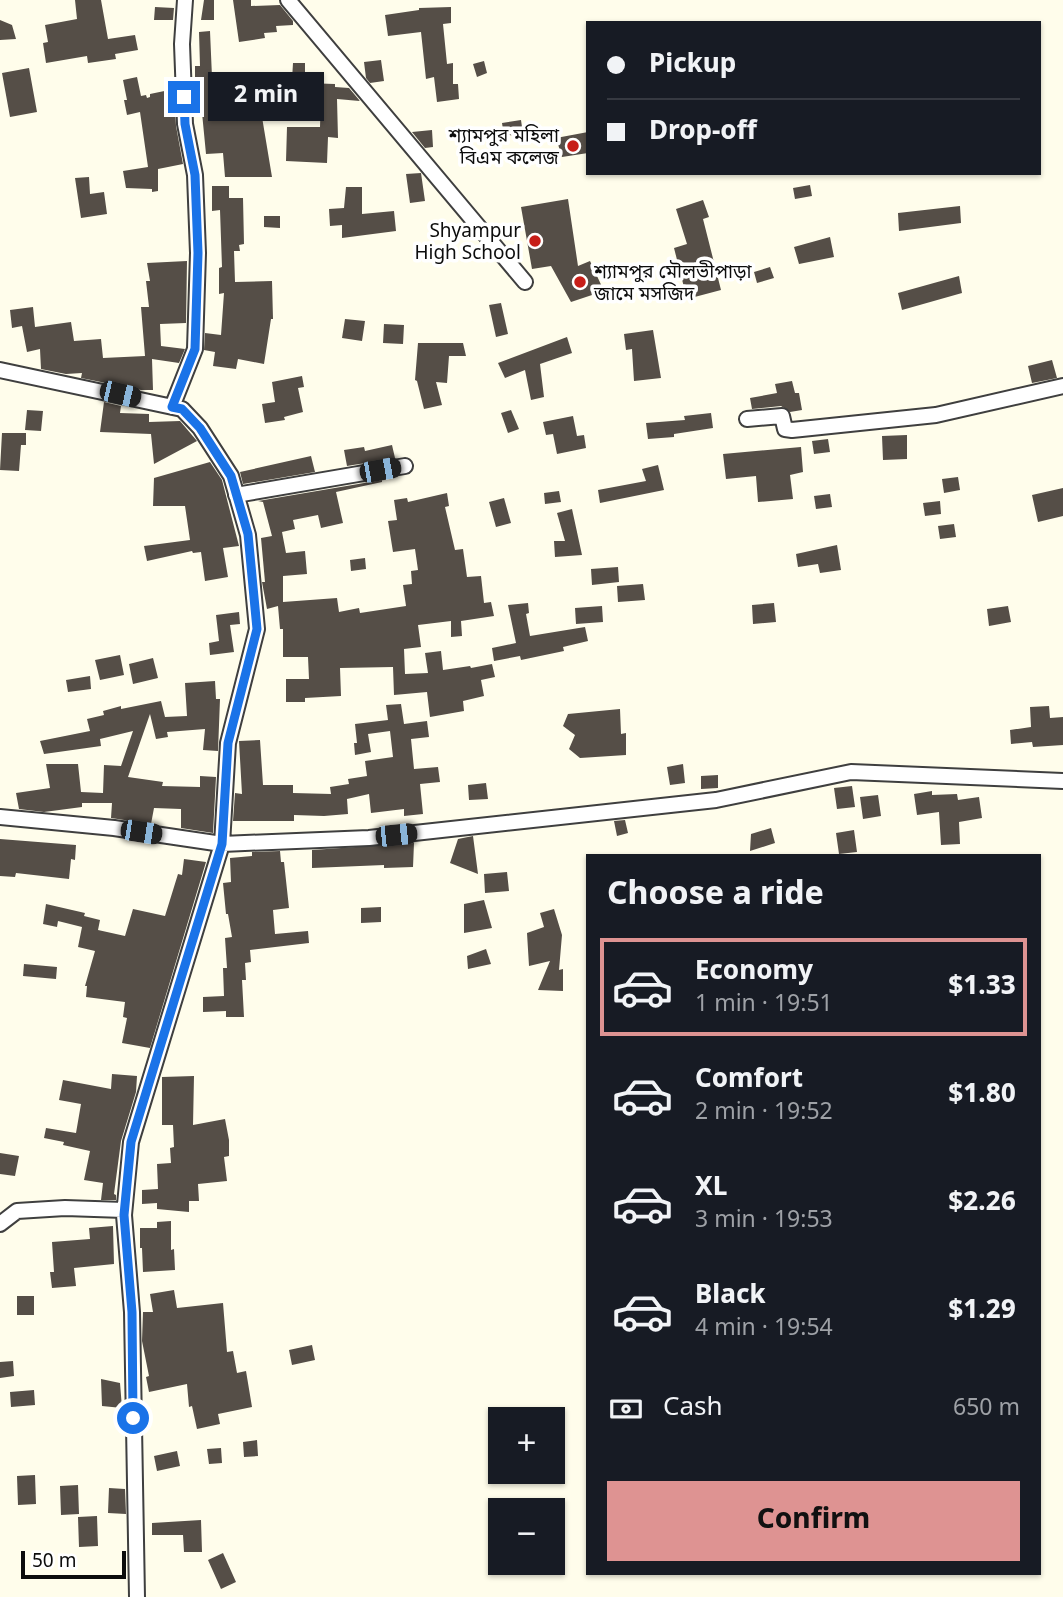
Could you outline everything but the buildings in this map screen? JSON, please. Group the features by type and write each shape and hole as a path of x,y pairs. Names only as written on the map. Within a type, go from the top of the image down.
{"street":[{"path":"172,407 195,349 195,175 185,124 181,44 185,0"},
{"path":"288,0 525,282"},
{"path":"0,370 182,409 200,428 231,476 248,534 257,629 228,743 222,844 131,1142 124,1210 132,1312 137,1597"},
{"path":"747,419 782,416 785,429 806,429 936,415 1063,386"},
{"path":"236,495 405,466"},
{"path":"0,817 114,828 222,844 369,838 716,800 850,772 1063,781"},
{"path":"0,1224 17,1211 65,1208 124,1210"}],"place":[{"name":"শ্যামপুর মহিলা বিএম কলেজ","path":"573,146"},
{"name":"Shyampur High School","path":"535,241"},
{"name":"শ্যামপুর মৌলভীপাড়া জামে মসজিদ","path":"580,282"}],"route":[{"path":"133,1418 132,1312 124,1215 131,1142 222,844 228,743 257,629 248,534 231,476 200,428 182,409 172,407 195,349 198,253 195,175 185,124 184,97"}]}
